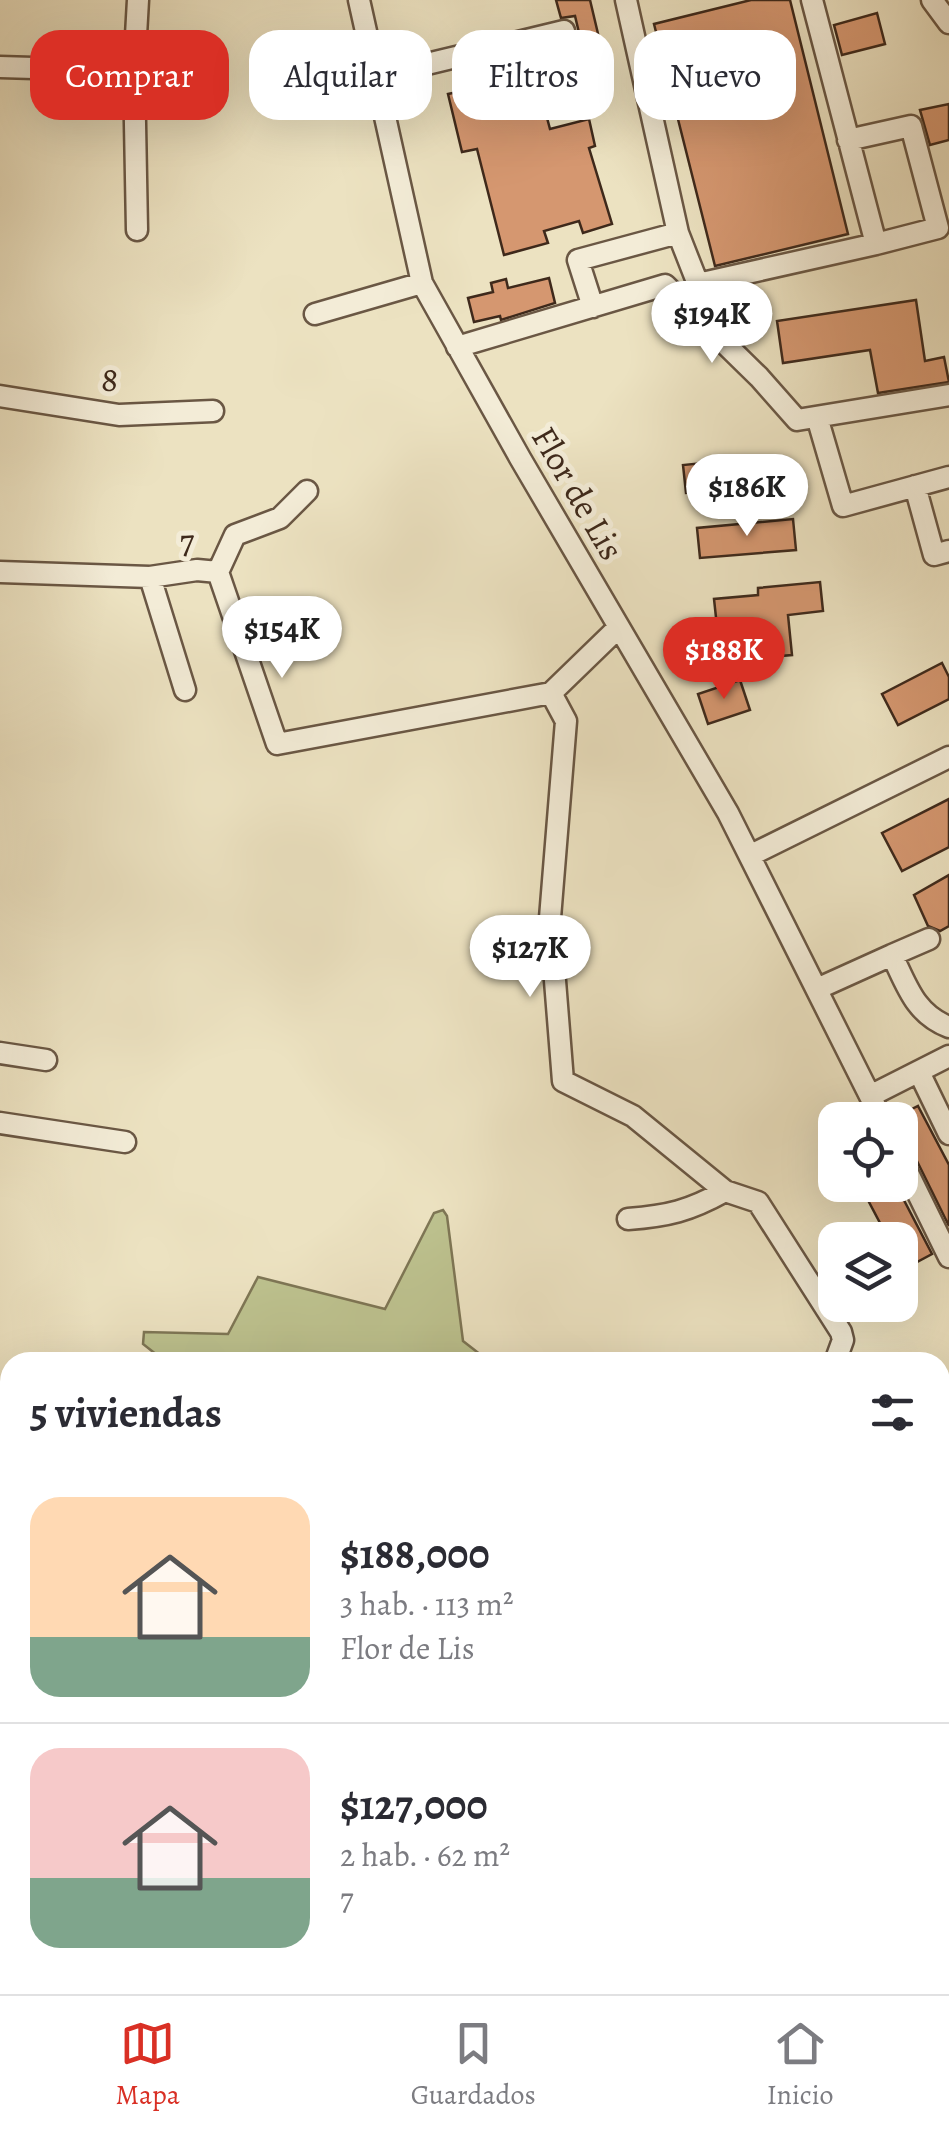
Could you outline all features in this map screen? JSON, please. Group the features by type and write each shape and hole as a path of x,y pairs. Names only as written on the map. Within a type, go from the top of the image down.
{"street":[{"path":"136,30 138,0"},
{"name":"Flor de Lis","path":"360,0 367,30"},
{"path":"626,0 678,233 698,284 938,228 911,126 848,140"},
{"path":"812,0 876,244"},
{"path":"932,0 949,22"},
{"path":"0,67 30,68"},
{"path":"135,120 137,230"},
{"name":"Flor de Lis","path":"387,120 422,283 750,854 873,1102"},
{"path":"593,307 578,260 678,233"},
{"path":"315,314 422,283"},
{"path":"457,347 666,286 759,376 797,420 949,394"},
{"name":"8","path":"0,396 118,415 214,411"},
{"path":"817,417 844,506 949,477"},
{"path":"915,486 934,555 949,551"},
{"path":"218,572 235,535 280,518 307,491"},
{"name":"7","path":"0,572 150,576 197,570 218,572 277,744 551,693"},
{"path":"150,576 185,690"},
{"path":"618,628 551,693 566,721 550,918 563,1081 633,1116 724,1190 758,1202 822,1299 843,1340 838,1352"},
{"path":"750,854 949,757"},
{"path":"819,988 928,939"},
{"path":"892,955 916,1006 932,1021 949,1027"},
{"path":"0,1054 46,1060"},
{"path":"870,1096 949,1056"},
{"path":"919,1072 949,1134"},
{"path":"0,1123 125,1142"},
{"path":"628,1220 694,1209 724,1190"},
{"path":"918,1194 949,1257"}],"green space":[{"path":"443,1210 447,1216 463,1341 477,1352 153,1352 143,1344 144,1332 228,1334 258,1277 385,1309 434,1213"}],"building":[{"path":"556,0 590,0 597,30 578,30 575,16 561,18"},
{"path":"751,0 790,0 848,234 715,266 678,120 796,120 796,30 656,30 654,24"},
{"path":"877,13 885,44 842,55 834,25"},
{"path":"949,104 949,140 930,145 920,110"},
{"path":"454,120 548,120 550,129 589,120 595,146 589,148 612,224 583,233 579,221 544,231 548,243 504,255 477,149 462,152"},
{"path":"549,278 555,303 501,320 500,316 474,322 468,298 493,292 491,283 506,279 508,288"},
{"path":"916,300 925,361 944,357 949,382 878,393 870,350 783,363 777,321"},
{"path":"762,457 764,485 686,493 683,465"},
{"path":"793,519 796,550 700,558 697,528"},
{"path":"820,582 823,611 788,615 792,655 700,663 698,638 718,636 714,599 758,595 758,588"},
{"path":"942,663 949,677 949,699 898,725 882,694"},
{"path":"740,680 750,710 708,724 698,694"},
{"path":"949,799 949,847 902,871 882,833"},
{"path":"949,875 949,926 940,931 928,926 914,895"},
{"path":"918,1106 949,1165 949,1226 918,1163"},
{"path":"869,1202 905,1202 915,1222 880,1222"},
{"path":"918,1227 932,1254 918,1262"}]}
